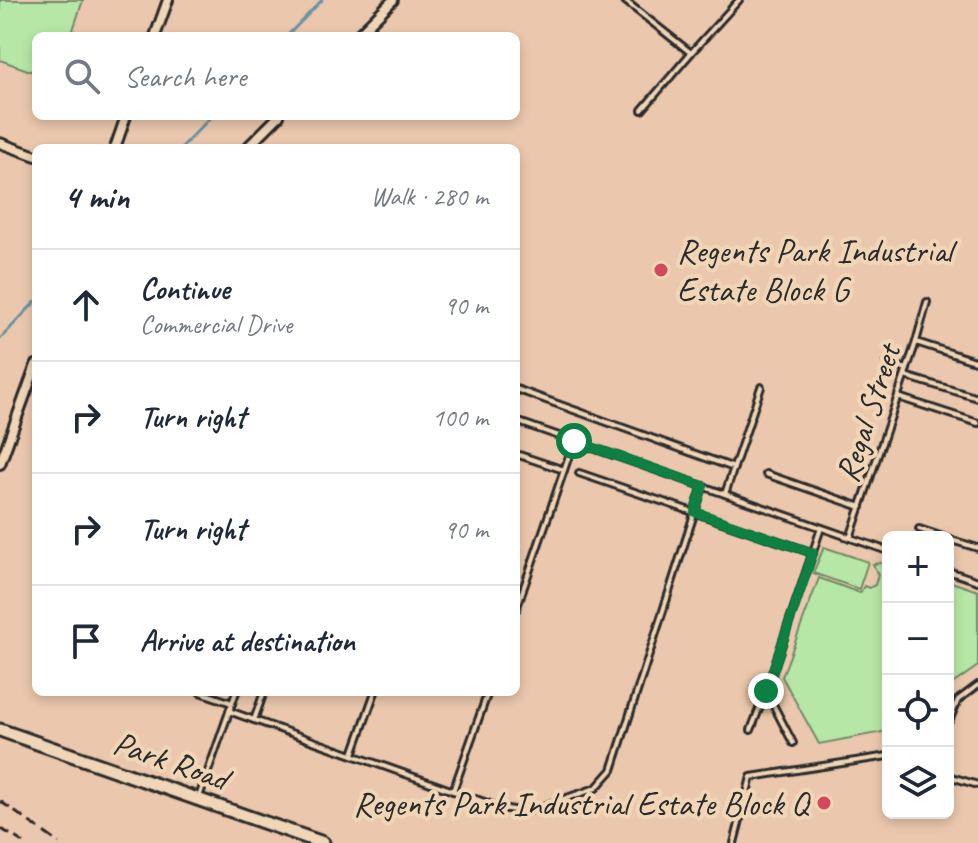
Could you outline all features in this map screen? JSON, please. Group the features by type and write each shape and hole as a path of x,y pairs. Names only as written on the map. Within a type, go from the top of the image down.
{"main road":[{"name":"Park Road","path":"0,730 305,840 323,843"}],"street":[{"path":"156,32 168,0"},
{"path":"361,32 393,0"},
{"path":"116,144 125,120"},
{"path":"251,144 275,120"},
{"path":"0,143 32,155"},
{"path":"0,464 32,381"}],"lane":[{"path":"624,0 691,53"},
{"path":"642,110 739,0"},
{"name":"Regal Street","path":"850,538 927,302"},
{"path":"916,342 978,362"},
{"path":"887,363 907,369"},
{"path":"905,376 978,398"},
{"path":"725,494 761,387"},
{"path":"520,390 734,468"},
{"path":"898,397 978,423"},
{"path":"520,422 882,549"},
{"path":"520,598 574,441"},
{"path":"520,455 564,470"},
{"path":"579,473 813,553"},
{"path":"766,474 861,507"},
{"path":"229,711 501,808 526,812 596,788 612,770 703,486"},
{"path":"751,730 821,528"},
{"path":"919,529 925,531"},
{"path":"954,540 978,548"},
{"path":"954,573 978,581"},
{"path":"954,709 958,700 978,685"},
{"path":"766,691 793,743"},
{"path":"216,696 232,703"},
{"path":"198,799 235,696"},
{"path":"254,720 263,696"},
{"path":"352,755 374,696"},
{"path":"453,791 487,696"},
{"path":"734,843 751,777 882,757"},
{"path":"954,778 978,785"}],"green space":[{"path":"0,0 83,0 72,32 32,32 32,72 0,60"},
{"path":"824,547 868,562 859,589 813,573"},
{"path":"882,563 882,732 819,744 782,677 819,578 860,593 864,586 869,588 875,585 878,575 873,564"},
{"path":"954,583 978,591 978,666 954,683"}],"waterway":[{"path":"291,32 322,0"},
{"path":"185,144 208,120"},
{"path":"0,339 32,305"}],"railway":[{"path":"0,801 59,843"},
{"path":"0,828 24,843"}],"place":[{"name":"Regents Park Industrial Estate Block G","path":"661,270"},
{"name":"Regents Park Industrial Estate Block Q","path":"824,803"}],"route":[{"path":"574,441 703,486 695,512 813,553 766,691"}]}
